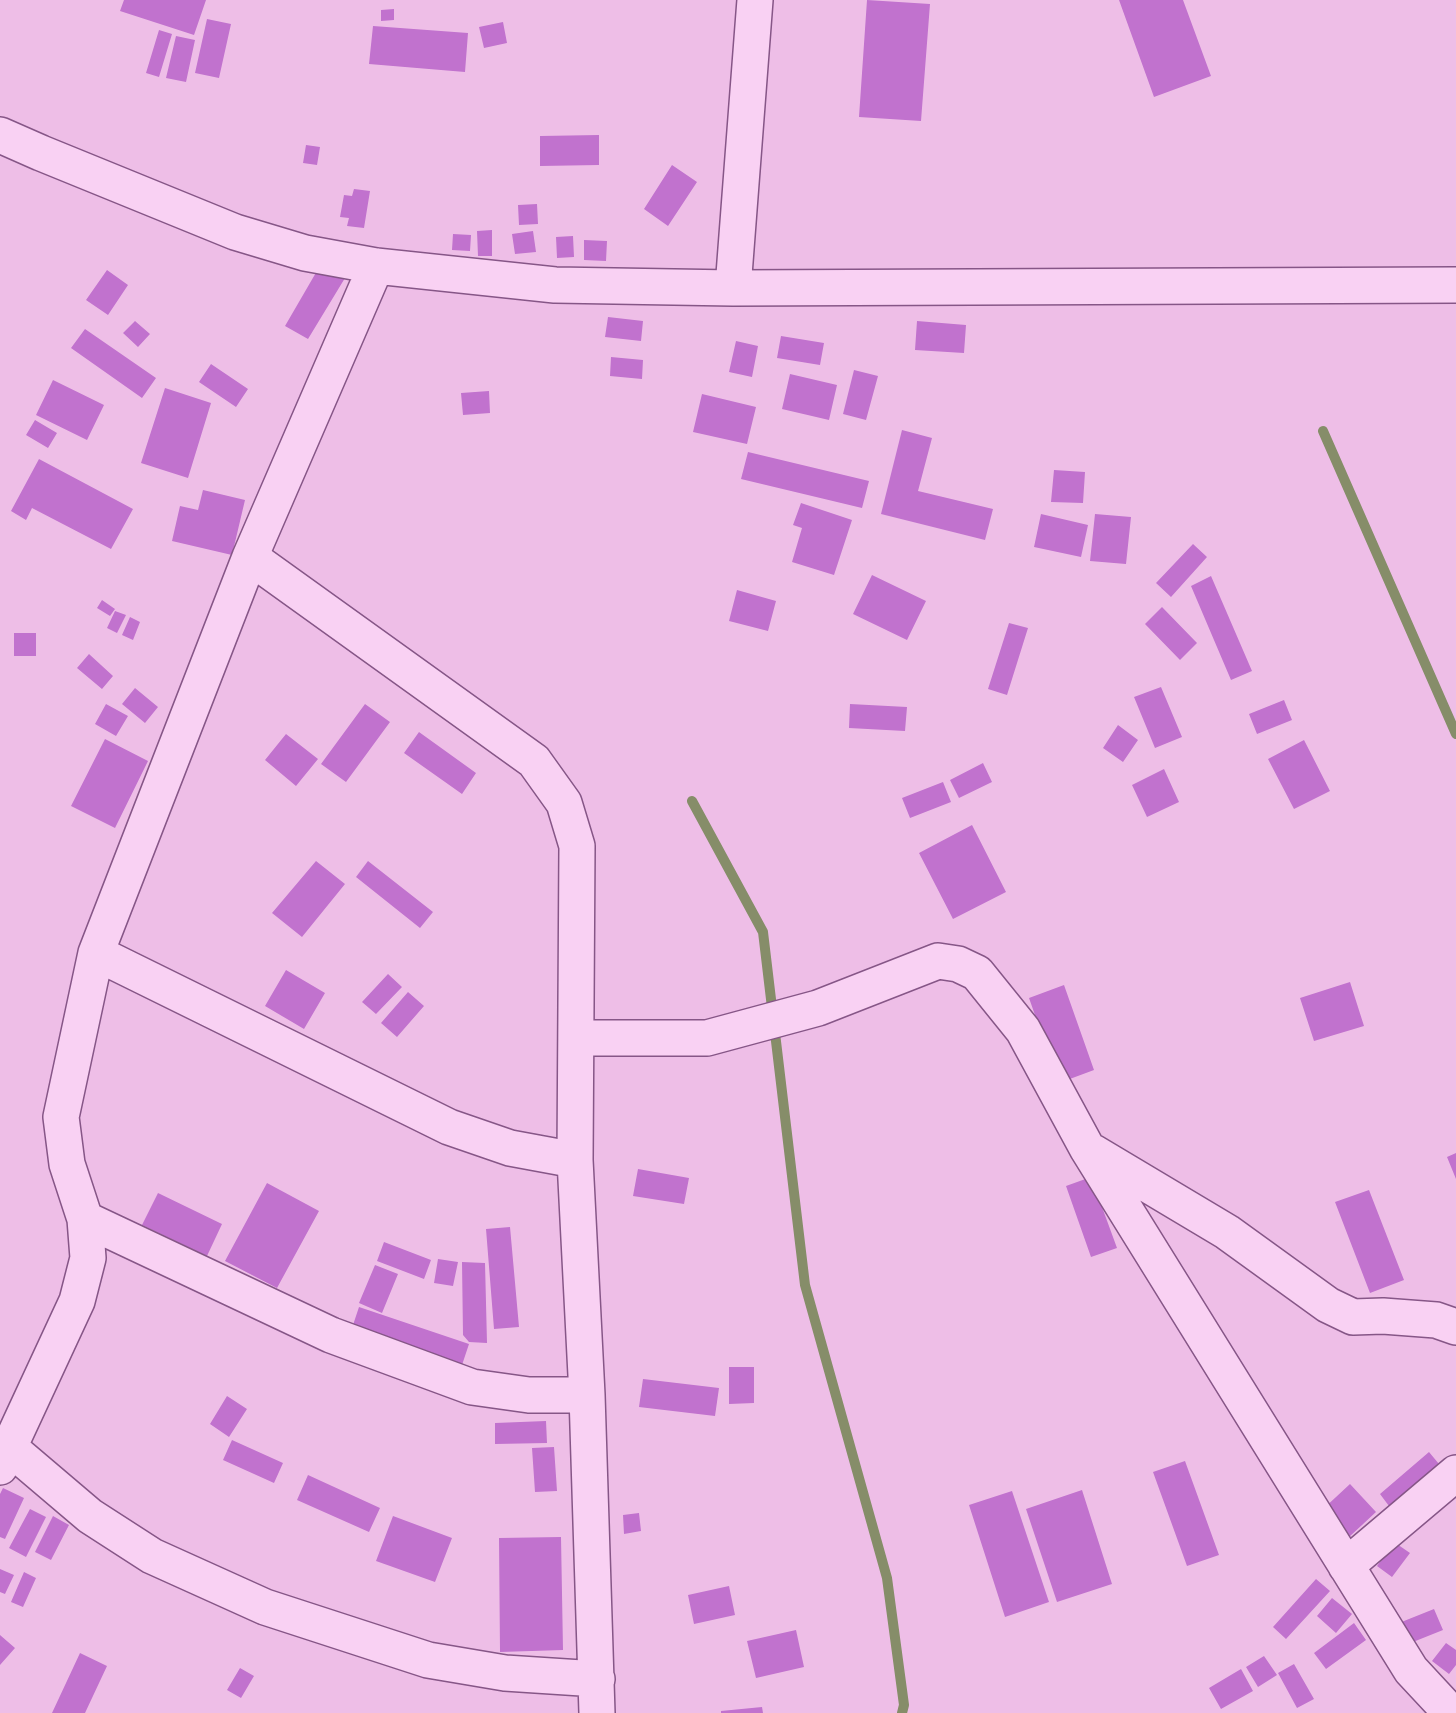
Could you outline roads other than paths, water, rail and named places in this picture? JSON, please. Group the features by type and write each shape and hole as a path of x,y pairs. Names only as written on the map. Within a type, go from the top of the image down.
{"street":[{"path":"733,288 755,0"},
{"path":"0,135 235,232 305,253 376,266 555,285 733,288 1456,285"},
{"path":"250,557 534,761 564,803 577,846 575,1160 587,1395 597,1696 506,1673 428,1660 265,1606 152,1556 5,1457 77,1301 88,1258 85,1219 67,1164 61,1117 96,953 250,557 376,266"},
{"path":"96,953 449,1127 510,1148 575,1160"},
{"path":"577,1038 707,1038 818,1008 939,961 958,964 976,974 1023,1030 1087,1148 1411,1670 1451,1713"},
{"path":"1087,1148 1227,1232 1328,1305 1353,1317 1436,1320 1456,1327"},
{"path":"85,1219 331,1335 472,1387 529,1395 587,1395"},
{"path":"1346,1566 1456,1473"}],"waterway":[{"path":"1323,431 1456,734"},
{"path":"692,801 763,932 805,1285 887,1578 904,1705 902,1713"}]}
